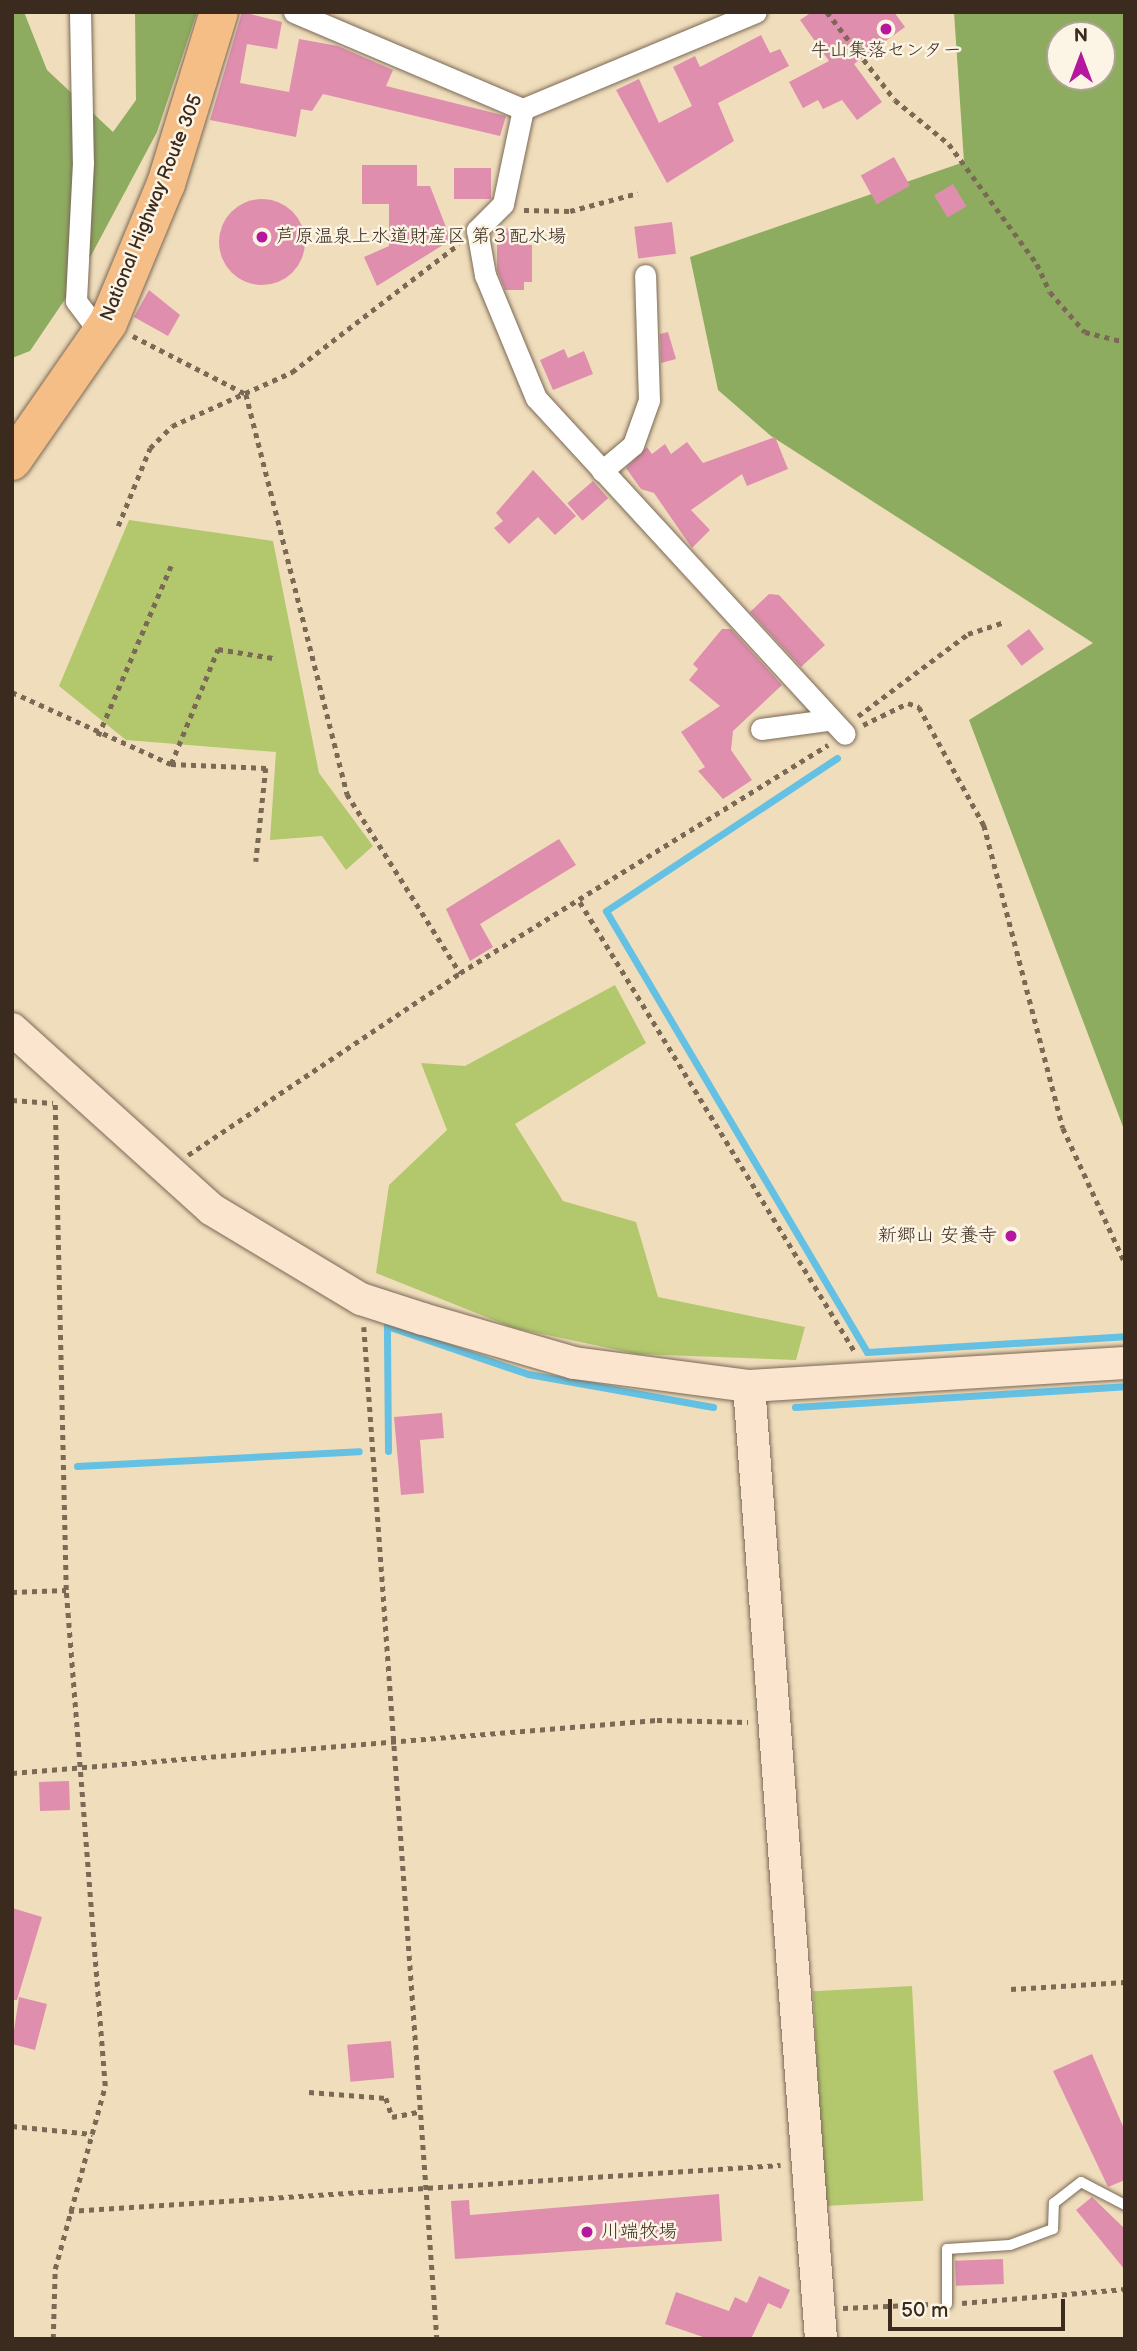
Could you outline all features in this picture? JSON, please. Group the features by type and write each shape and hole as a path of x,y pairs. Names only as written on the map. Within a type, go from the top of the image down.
{"highway":[{"name":"National Highway Route 305","path":"12,461 104,328 170,171 219,12"}],"street":[{"path":"80,12 83,162 76,301 104,328"},
{"path":"294,12 523,109 756,12"},
{"path":"523,109 503,204 477,230 485,275 536,398 838,728"},
{"path":"602,471 633,445 649,400 645,275"},
{"path":"761,729 838,728"},
{"path":"12,1029 64,1093 163,1172 211,1209 361,1299 574,1363 749,1386 1125,1363"},
{"path":"749,1386 772,1723 821,2323"}],"lane":[{"path":"947,2304 947,2249 1010,2245 1053,2230 1054,2203 1081,2182 1125,2205"}],"path":[{"path":"827,12 895,100 949,144 1037,264 1050,292 1085,332 1125,342"},
{"path":"503,204 529,212 570,211 638,193"},
{"path":"118,526 150,448 172,426 222,399 246,394 292,372 477,230"},
{"path":"104,328 246,394"},
{"path":"246,394 347,794 460,973"},
{"path":"98,736 171,566"},
{"path":"163,1172 460,973 580,902 838,728 968,634 1004,622"},
{"path":"171,764 218,649 273,659"},
{"path":"12,692 98,736 171,764 266,768 256,861"},
{"path":"838,728 908,703 919,707 953,767 984,825 1063,1128 1125,1263"},
{"path":"580,902 870,1377"},
{"path":"12,1100 64,1093 66,1590 105,2086 55,2269 53,2339"},
{"path":"361,1299 397,1741 437,2339"},
{"path":"12,1592 66,1590"},
{"path":"12,1773 657,1720 772,1723"},
{"path":"1011,1989 1125,1982"},
{"path":"309,2091 386,2098 392,2117 418,2112"},
{"path":"12,2126 93,2134"},
{"path":"69,2211 806,2163"},
{"path":"821,2323 947,2304 1125,2289"}],"green space":[{"path":"12,12 24,12 47,70 113,132 136,100 135,12 197,12 157,132 78,280 30,351 12,358"},
{"path":"954,12 1125,12 1125,1132 969,720 1093,643 771,436 718,390 690,257 964,162"},
{"path":"129,520 273,541 319,773 373,846 346,870 322,836 270,840 276,752 126,740 59,686"},
{"path":"615,985 646,1043 515,1124 563,1201 636,1222 658,1297 805,1327 796,1360 637,1354 514,1328 376,1273 389,1185 447,1130 421,1063 465,1066"},
{"path":"912,1986 923,2201 824,2206 813,1991"}],"building":[{"path":"242,12 282,22 277,49 247,44 240,83 289,92 299,39 338,46 393,70 386,86 506,116 500,136 323,94 312,111 301,109 296,137 210,120"},
{"path":"812,12 894,12 905,27 854,64 882,102 857,120 842,100 823,109 818,100 803,108 789,82 829,61 800,20"},
{"path":"761,35 770,53 780,49 789,66 718,103 734,141 667,183 616,90 639,79 659,123 692,106 673,67 695,56 700,67"},
{"path":"894,157 910,186 877,204 861,175"},
{"path":"362,165 417,165 417,186 430,186 451,240 377,286 364,257 389,246 389,204 362,204"},
{"path":"454,168 491,168 491,199 454,199"},
{"path":"953,184 966,206 948,218 934,195"},
{"name":"芦原温泉上水道財産区 第３配水場","path":"262,199 279,202 293,211 302,225 305,242 302,259 293,273 279,282 262,285 245,282 231,273 222,259 219,242 222,225 231,211 245,202"},
{"path":"672,222 676,254 638,258 634,227"},
{"path":"522,227 522,245 532,245 532,282 524,282 524,290 505,290 497,270 497,229"},
{"path":"149,290 180,315 168,336 134,317"},
{"path":"668,332 676,359 661,363 660,334"},
{"path":"564,349 568,358 584,351 593,374 553,390 540,360"},
{"path":"775,437 788,469 747,486 742,474 691,510 710,530 692,548 654,493 641,489 626,468 647,447 652,454 665,444 671,454 687,442 703,463"},
{"path":"533,470 576,516 555,535 538,517 509,544 494,528 503,521 496,513"},
{"path":"593,481 608,498 582,521 567,503"},
{"path":"769,594 779,595 825,645 801,667 750,612"},
{"path":"722,629 731,629 782,685 733,731 731,750 752,780 723,799 698,771 705,767 681,732 720,706 689,680 698,669 693,664"},
{"path":"1029,629 1044,649 1022,666 1007,646"},
{"path":"559,839 576,865 480,924 493,947 470,961 446,909"},
{"path":"442,1413 444,1438 420,1440 424,1493 401,1495 394,1417"},
{"path":"69,1781 70,1810 40,1811 39,1782"},
{"path":"12,1908 42,1917 17,2000 12,2000"},
{"path":"19,1997 47,2004 35,2050 12,2044"},
{"path":"391,2041 394,2078 350,2082 347,2045"},
{"path":"1092,2054 1125,2131 1125,2180 1108,2187 1053,2071"},
{"name":"川端牧場","path":"719,2194 722,2241 455,2259 451,2201 469,2200 470,2215"},
{"path":"1092,2197 1125,2229 1125,2270 1076,2210"},
{"path":"1003,2259 1004,2284 956,2286 955,2261"},
{"path":"759,2276 790,2290 781,2309 768,2303 751,2339 709,2339 665,2324 676,2292 729,2311 735,2297 747,2303"}],"waterway":[{"path":"837,758 606,911 867,1352 1125,1336"},
{"path":"388,1451 387,1326 528,1374 713,1407"},
{"path":"795,1407 1125,1386"},
{"path":"77,1466 359,1451"}],"place":[{"name":"牛山集落センター","path":"886,29"},
{"name":"芦原温泉上水道財産区 第３配水場","path":"262,237"},
{"name":"新郷山 安養寺","path":"1011,1236"},
{"name":"川端牧場","path":"587,2232"}]}
